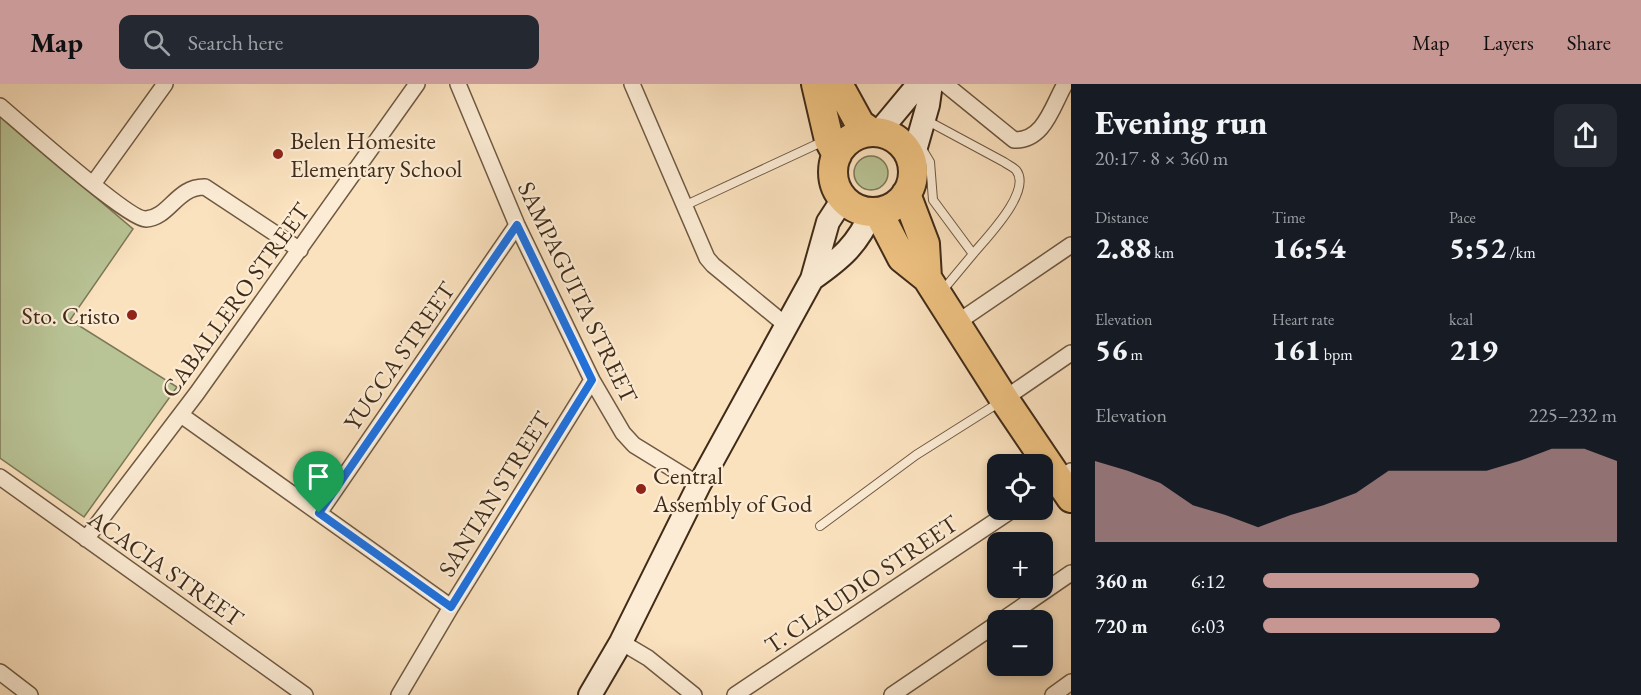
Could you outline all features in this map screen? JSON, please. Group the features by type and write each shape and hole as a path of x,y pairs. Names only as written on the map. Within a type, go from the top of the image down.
{"highway":[{"path":"816,84 833,147 833,178 843,199 857,208 875,212 894,206 906,195 913,176 914,152 897,141 870,130 838,84"},
{"path":"833,147 870,130"},
{"path":"906,195 925,244 933,287"},
{"path":"875,212 902,258 933,287 1061,485"}],"main road":[{"path":"870,130 913,91 930,84"},
{"path":"914,152 924,119 930,84"},
{"path":"590,695 621,642 699,485 812,279 828,222 843,199"},
{"path":"812,279 842,258 860,237 875,212"}],"street":[{"name":"CABALLERO STREET","path":"86,539 181,415 417,84"},
{"name":"SAMPAGUITA STREET","path":"458,84 517,225 592,380 623,434 634,445 699,485"},
{"path":"632,84 684,206 713,265 787,326"},
{"path":"945,84 1014,140 1027,140 1037,134 1065,84"},
{"path":"93,184 160,86"},
{"path":"0,106 93,184 134,215 145,219 160,213 189,190 206,187 300,250"},
{"name":"YUCCA STREET","path":"319,513 517,225"},
{"path":"955,324 1071,245"},
{"path":"1004,399 1071,353"},
{"name":"SANTAN STREET","path":"399,695 592,380"},
{"path":"181,415 451,607"},
{"name":"ACACIA STREET","path":"0,477 305,695"},
{"name":"T. CLAUDIO STREET","path":"735,695 997,520"},
{"path":"1017,610 1071,573"},
{"path":"892,695 987,630"},
{"path":"621,642 648,658 694,695"},
{"path":"0,672 30,695"},
{"path":"1053,695 1071,682"}],"lane":[{"path":"924,119 1004,162 1016,171 1020,191 973,254 933,287"},
{"path":"684,206 833,147"},
{"path":"914,152 930,162 933,200 973,254"},
{"path":"820,526 916,455 1004,399"}],"green space":[{"path":"0,116 133,229 70,320 177,387 84,517 0,458"},
{"path":"871,156 883,161 888,173 883,185 871,190 859,185 854,173 859,161"}],"place":[{"name":"Belen Homesite Elementary School","path":"278,154"},
{"name":"Sto. Cristo","path":"132,315"},
{"name":"Central Assembly of God","path":"641,489"}],"route":[{"path":"517,225 592,380 451,607 319,513 517,225"}]}
